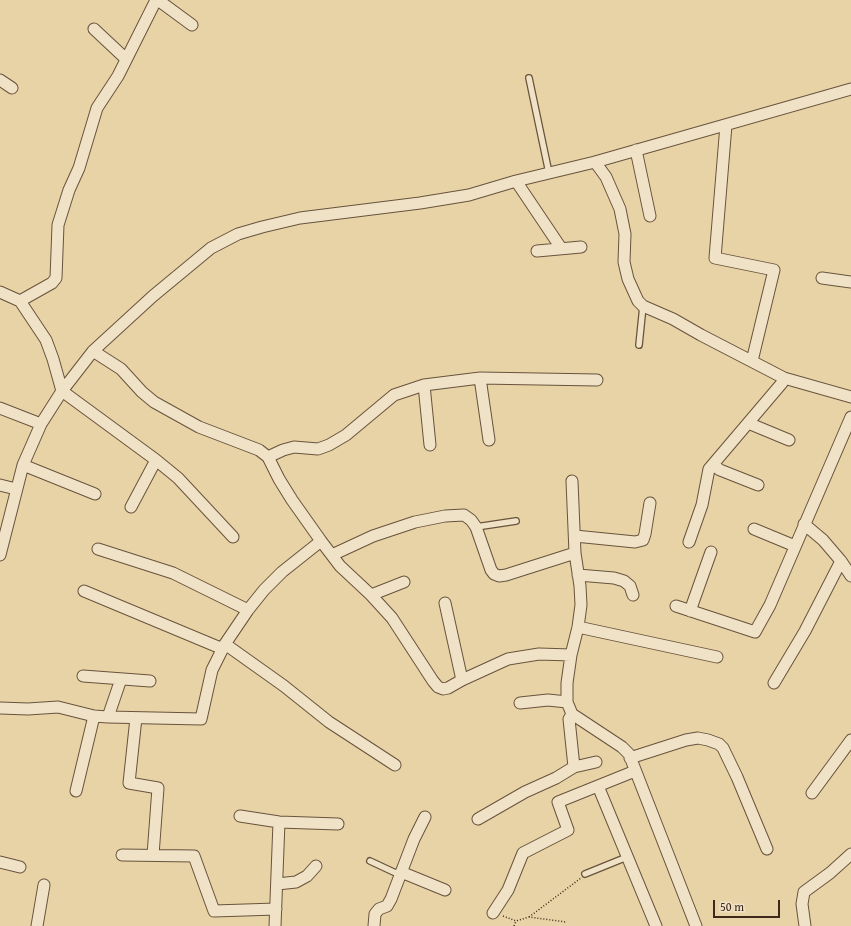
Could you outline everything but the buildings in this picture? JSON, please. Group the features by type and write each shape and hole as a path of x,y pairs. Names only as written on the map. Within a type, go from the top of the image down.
{"street":[{"path":"20,301 52,283 56,278 58,225 69,190 79,168 97,108 118,76 157,0 192,25"},
{"path":"94,28 126,59"},
{"path":"0,80 12,88"},
{"path":"0,554 23,465 41,424 62,391 93,351 153,296 211,248 238,234 300,218 420,203 469,195 516,181 595,162 851,89"},
{"path":"726,124 715,258 774,270 752,361"},
{"path":"636,150 650,216"},
{"path":"595,162 606,177 620,209 625,234 624,262 634,294 643,306 673,319 784,378 851,397"},
{"path":"516,181 561,248"},
{"path":"537,250 581,247"},
{"path":"822,278 851,282"},
{"path":"0,292 20,301 46,340 62,391 178,478 233,537"},
{"path":"93,351 121,369 142,392 154,402 199,427 259,450 268,457 292,500 321,541 340,566 371,595 400,628 438,687 444,689 448,688 508,659 539,654 571,655"},
{"path":"268,457 282,450 294,447 318,449 329,445 346,435 394,395 424,385 480,378 597,380"},
{"path":"480,378 489,440"},
{"path":"689,542 702,505 709,469 782,383 784,378"},
{"path":"424,385 430,445"},
{"path":"0,408 41,424"},
{"path":"676,606 755,632 770,605 851,417"},
{"path":"748,424 789,440"},
{"path":"131,507 156,460"},
{"path":"23,465 95,494"},
{"path":"713,465 720,470 758,485"},
{"path":"572,481 575,553 581,605 578,627 571,655 567,683 567,702 572,714 622,747 629,754 696,926"},
{"path":"0,485 16,489"},
{"path":"575,536 635,542 643,540 650,502"},
{"path":"332,555 373,536 415,522 445,516 464,515 471,520 476,527 491,570 494,574 499,576 575,553"},
{"path":"804,524 823,540 841,561 851,576"},
{"path":"754,529 795,546"},
{"path":"0,708 28,709 58,707 94,716 201,719 212,670 224,647 248,610 264,590 282,572 321,541"},
{"path":"98,549 173,574 248,610"},
{"path":"690,611 711,552"},
{"path":"774,683 805,631 841,561"},
{"path":"578,575 614,578 624,581 630,586 633,595"},
{"path":"371,595 404,582"},
{"path":"84,591 224,647 284,686 329,722 395,764"},
{"path":"445,603 462,680"},
{"path":"578,627 717,657"},
{"path":"83,676 150,681"},
{"path":"108,717 121,679"},
{"path":"520,704 548,700 567,702"},
{"path":"572,714 569,719 574,767"},
{"path":"76,791 94,716"},
{"path":"136,718 129,783 158,788 153,855"},
{"path":"630,758 686,740 703,739 719,744 723,748 737,777 766,850"},
{"path":"812,793 851,740"},
{"path":"478,819 525,792 556,778 574,767 596,762"},
{"path":"493,913 508,890 523,853 568,830 558,802 635,771"},
{"path":"598,786 656,926"},
{"path":"240,816 279,822 338,824"},
{"path":"374,926 375,914 380,909 387,906 414,839 425,817"},
{"path":"275,926 279,822"},
{"path":"805,926 802,904 804,892 851,854"},
{"path":"122,855 194,856 214,910 276,909"},
{"path":"0,862 20,867"},
{"path":"276,884 296,882 307,876 316,866"},
{"path":"401,874 446,890"},
{"path":"37,926 44,886"}],"lane":[{"path":"529,78 549,173"},
{"path":"639,345 643,306"},
{"path":"476,527 516,521"},
{"path":"585,874 628,856"},
{"path":"370,862 401,874"}],"path":[{"path":"493,913 516,921 530,917 585,874"},
{"path":"530,917 566,922"},
{"path":"514,926 516,921"}]}
